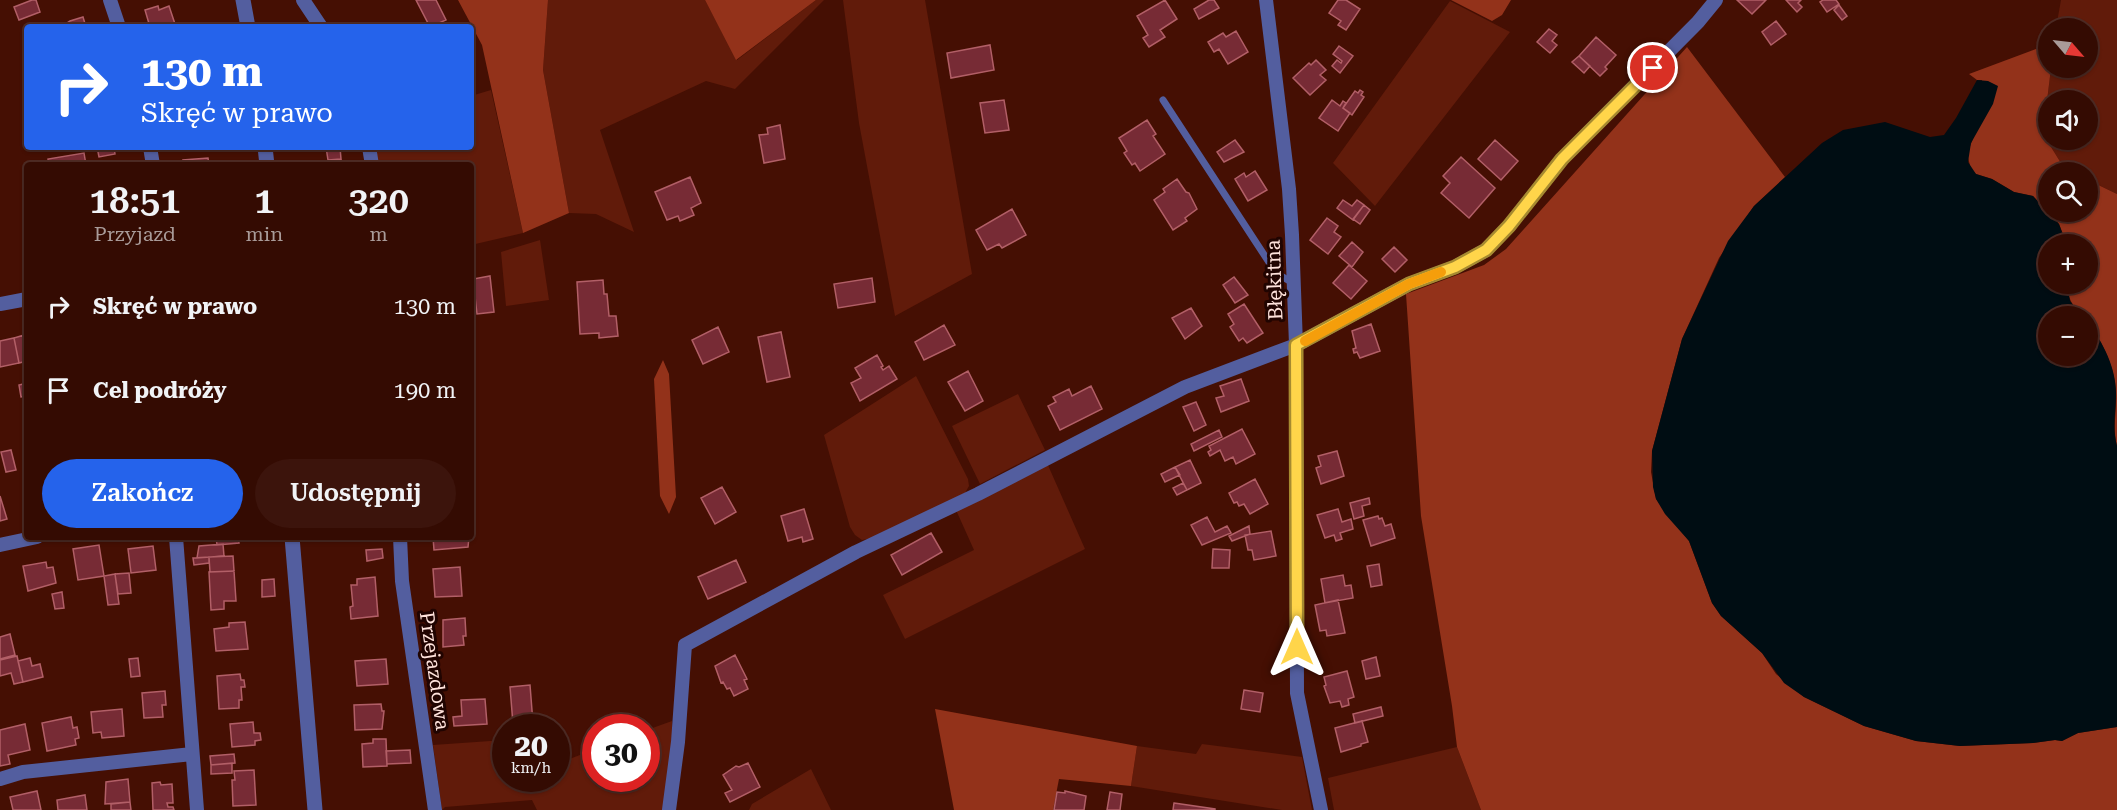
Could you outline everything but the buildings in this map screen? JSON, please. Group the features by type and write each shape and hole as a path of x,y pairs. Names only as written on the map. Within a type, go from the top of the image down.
{"street":[{"path":"110,0 118,24"},
{"path":"243,0 248,24"},
{"path":"303,0 319,24"},
{"name":"Błękitna","path":"1266,0 1289,189 1296,345 1298,693 1322,810"},
{"path":"669,810 678,742 685,645 856,552 978,494 1185,387 1296,345 1409,284 1455,267 1486,250 1509,226 1562,159 1698,22 1716,0"},
{"path":"0,304 24,300"},
{"path":"0,545 24,540"},
{"path":"176,540 197,810"},
{"path":"292,540 315,810"},
{"name":"Przejazdowa","path":"399,540 402,581 435,810"},
{"path":"0,779 23,772 192,754"}],"lane":[{"path":"1163,100 1276,273 1293,283"}],"shaded area":[{"path":"458,0 548,0 543,70 569,213 523,233 482,45 474,30 474,24 471,24"},
{"path":"548,0 705,0 737,60 816,0 824,0 735,89 706,81 600,130 634,232 596,214 569,213 543,70"},
{"path":"705,0 816,0 736,60"},
{"path":"843,0 925,0 972,274 895,316 859,123"},
{"path":"1451,0 1511,0 1502,15 1492,21"},
{"path":"2061,0 2117,0 2117,194 2098,185 2098,162 2060,162 2053,150 2098,150 2098,90 2048,90 2050,78 2098,78 2098,18 2058,18"},
{"path":"1450,1 1510,32 1375,206 1333,163"},
{"path":"1687,47 1785,177 1754,206 1719,258 1682,339 1652,451 1651,472 1656,499 1689,541 1712,603 1721,616 1762,653 1776,674 1804,697 1864,726 1916,741 1960,746 2062,741 2078,733 2117,727 2117,810 1481,810 1457,747 1421,516 1406,294 1484,265 1506,249"},
{"path":"2038,48 2038,78 2050,78 2048,90 2038,90 2038,150 2053,150 2060,162 2038,162 2038,201 2033,196 2014,192 1992,179 1976,174 1971,169 1967,154 1976,131 1982,80 1977,80 1969,74"},
{"path":"1977,80 1988,81 1998,86 1993,104 1971,143 1968,162 1976,174 1992,179 2014,192 2033,196 2038,201 2038,222 2057,222 2063,234 2038,234 2038,294 2069,294 2074,306 2038,306 2038,366 2098,366 2098,337 2114,374 2116,393 2114,426 2117,446 2117,727 2078,733 2062,741 1960,746 1916,741 1864,726 1804,697 1784,683 1762,653 1721,616 1712,603 1689,541 1665,514 1656,499 1653,487 1652,451 1682,339 1728,241 1754,206 1822,143 1843,130 1885,122 1930,137 1944,135"},
{"path":"491,90 523,233 474,244 474,162 377,162 375,150 474,150 474,95"},
{"path":"2098,185 2117,194 2117,446 2115,383 2111,365 2098,338 2098,306 2074,306 2068,294 2098,294 2098,234 2063,234 2057,222 2098,222"},
{"path":"540,240 549,300 506,306 501,252"},
{"path":"663,360 669,374 676,497 669,514 660,496 654,379"},
{"path":"916,376 968,479 969,486 965,493 882,536 862,540 850,527 824,435"},
{"path":"1018,394 1045,450 980,484 952,426"},
{"path":"1047,463 1085,549 905,639 883,595 974,550 956,510"},
{"path":"935,709 1137,746 1131,786 1059,779 1053,810 954,810"},
{"path":"672,721 672,749 665,810 537,810 532,800 445,807 442,810 433,745 492,741 492,792 570,792 570,759 582,754 582,792 660,792 660,725"},
{"path":"1202,744 1302,757 1312,810 1282,810 1131,786 1137,746 1196,754"},
{"path":"1457,747 1481,810 1334,810 1328,778"},
{"path":"811,769 831,810 749,810 752,804"}],"slow traffic":[{"path":"1305,341 1409,284 1441,272"}],"route":[{"path":"1297,647 1296,345 1409,284 1455,267 1486,250 1509,226 1562,159 1653,68"}]}
